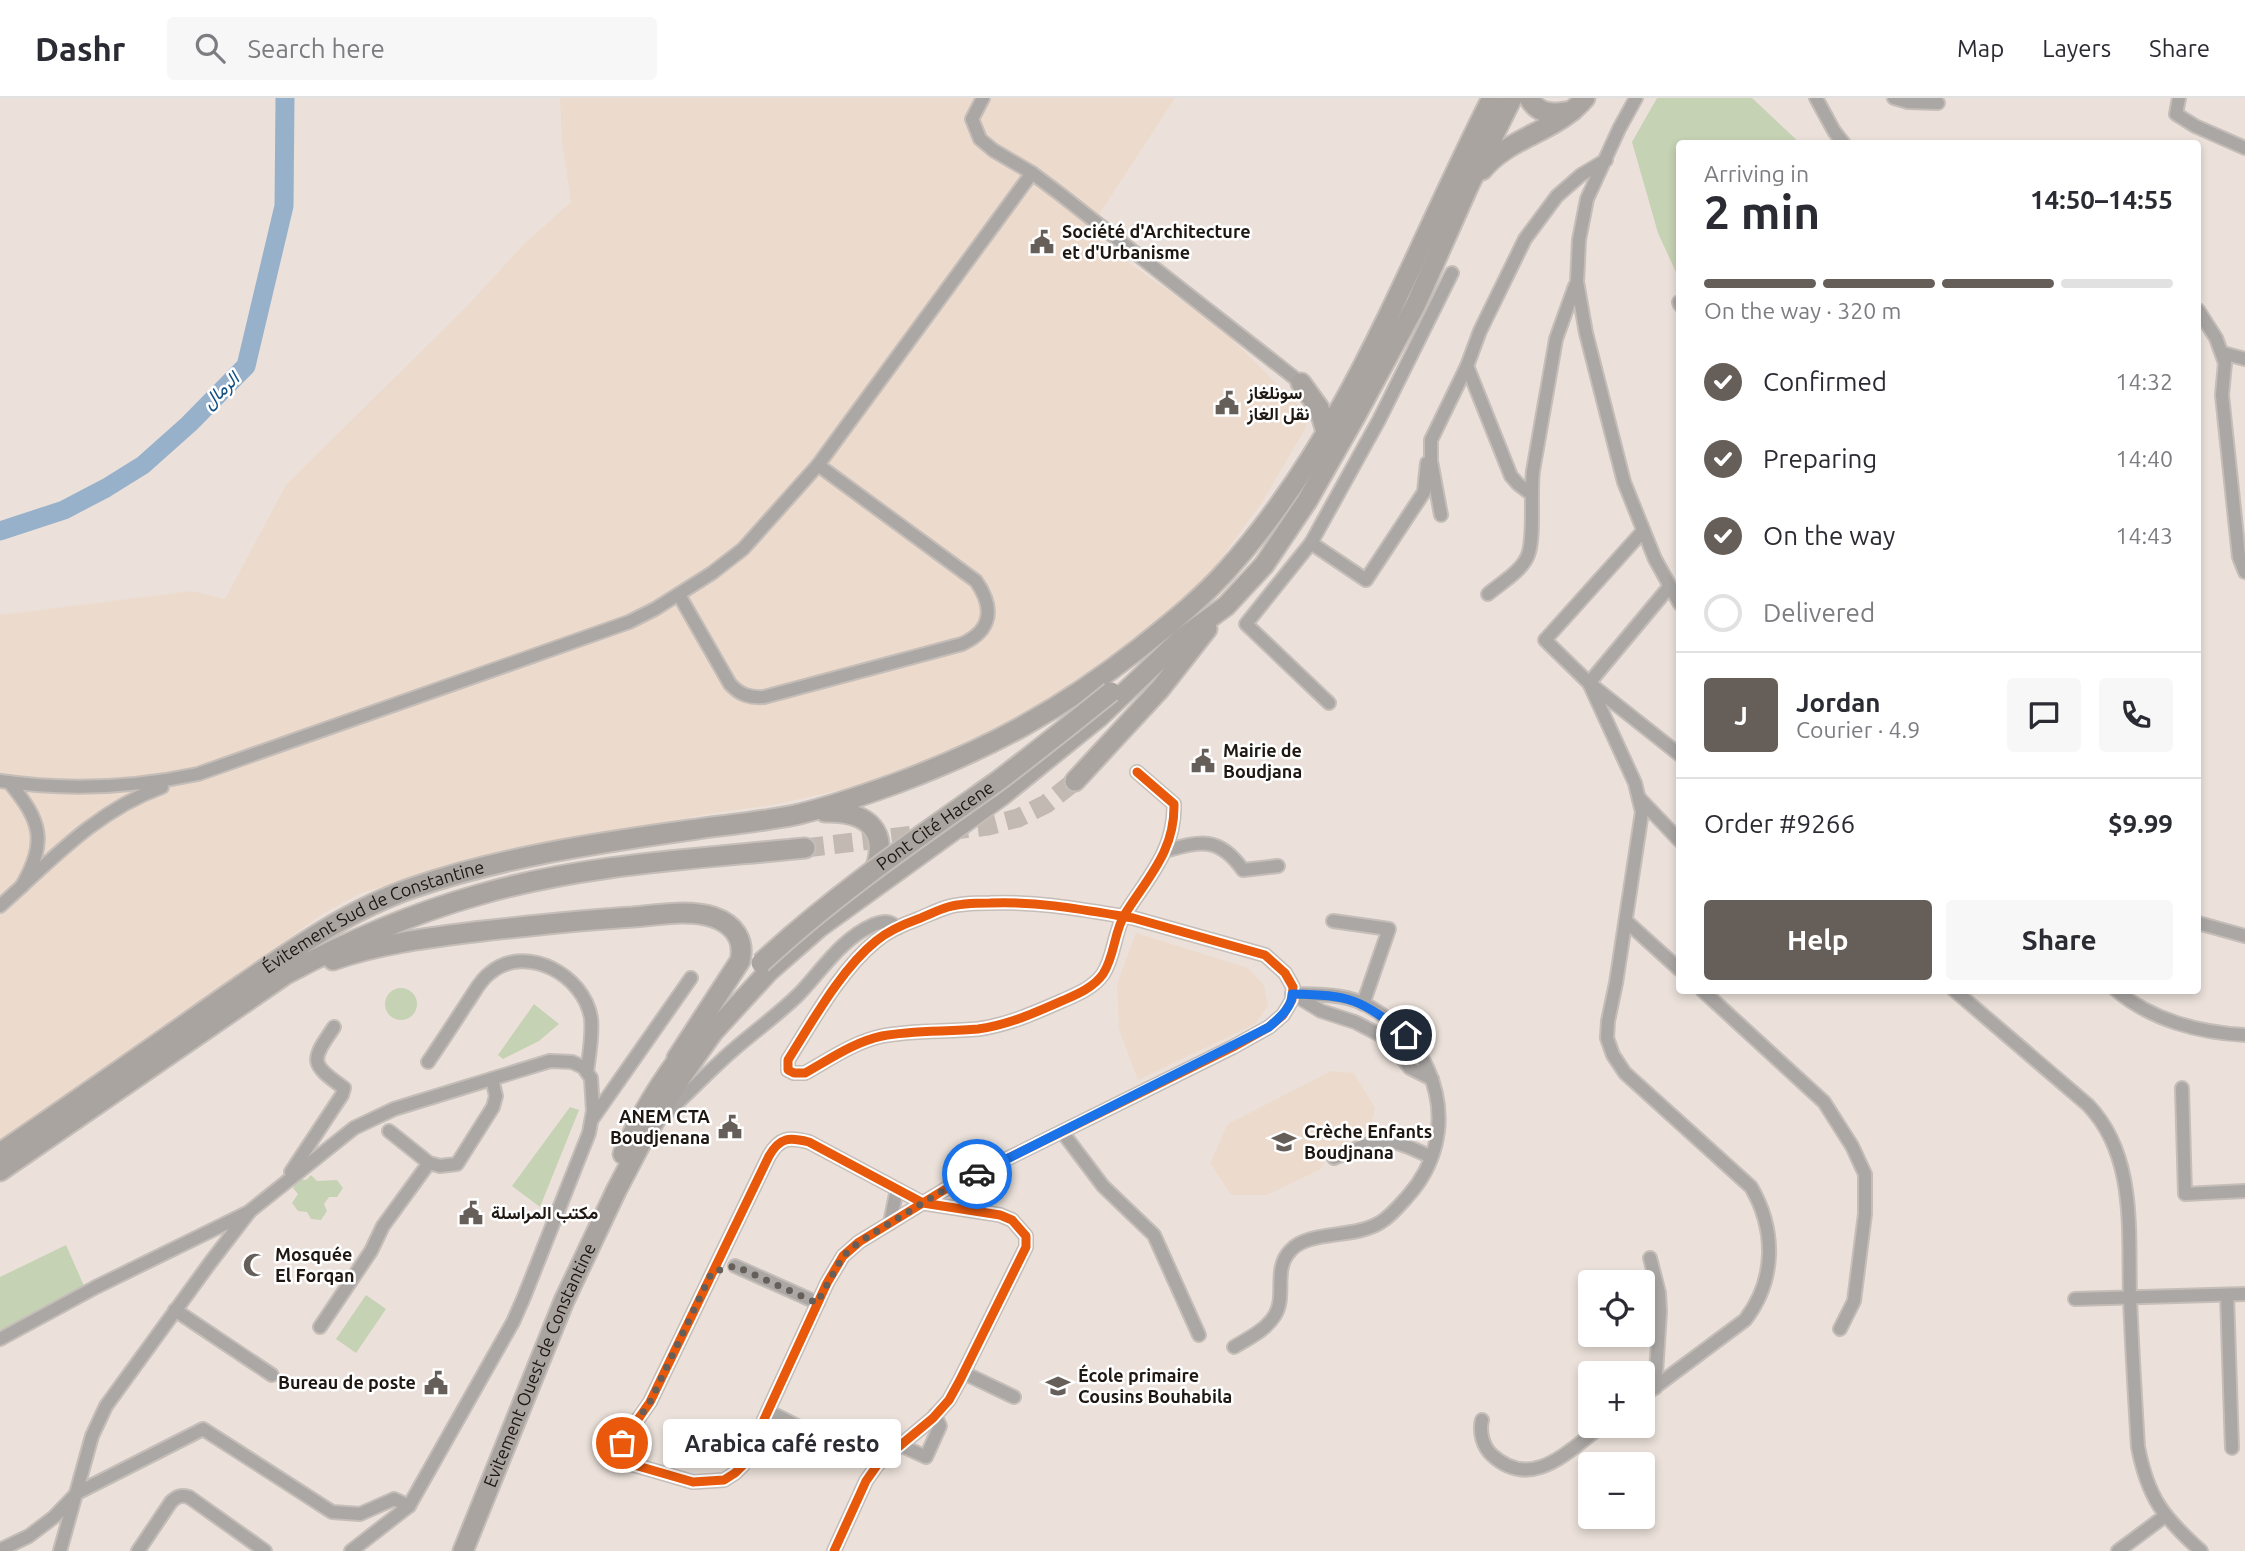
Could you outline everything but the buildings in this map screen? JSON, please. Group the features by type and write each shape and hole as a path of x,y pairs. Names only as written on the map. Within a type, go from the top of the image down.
{"highway":[{"path":"1113,696 1268,521 1327,435 1347,400 1492,98"},
{"path":"1075,781 1160,690 1226,606 1264,565 1324,471 1416,304 1468,187 1512,98"},
{"path":"1529,98 1537,108 1552,114 1579,104"},
{"path":"1468,187 1506,147 1552,125 1579,104"},
{"path":"1301,383 1326,397 1347,400"},
{"path":"1301,383 1318,408 1327,435"},
{"path":"1113,696 1182,638 1226,606"},
{"path":"801,814 946,765 1004,738 1066,702 1191,607"},
{"name":"Pont Cité Hacene","path":"864,895 1001,796 1100,716 1113,696"},
{"name":"Pont Cité Hacene","path":"761,964 816,914 900,850 1113,696"},
{"path":"801,814 846,813 863,820 874,830 881,845 881,857 864,895"},
{"name":"Évitement Sud de Constantine","path":"0,1153 338,920 366,906 417,886 556,850 801,814"},
{"name":"Évitement Sud de Constantine","path":"0,1171 276,981 331,950 385,926 480,894 594,871 656,862 805,848"},
{"name":"Evitement Ouest de Constantine","path":"463,1551 564,1301 616,1191 679,1080 713,1032 743,998 818,928 864,895"},
{"path":"276,981 339,958 435,937 615,918 710,916 734,930 741,939 743,951 740,961 668,1072"},
{"name":"Evitement Ouest de Constantine","path":"454,1551 555,1304 633,1130 668,1072 716,1011 761,964"}],"street":[{"path":"983,98 972,119 980,139 1032,173 1301,383"},
{"path":"1636,98 1587,199 1579,240 1577,282 1586,333 1623,482 1643,531 1676,597"},
{"path":"1816,98 1841,140"},
{"path":"1894,98 1908,102 1938,103"},
{"path":"2179,98 2176,114 2195,126 2245,148"},
{"path":"1311,543 1366,580 1424,492 1431,440 1525,239 1558,196 1581,175 1606,160"},
{"path":"0,906 83,831 121,804 198,774 589,636 655,609 743,549 818,464 1032,173"},
{"path":"1329,703 1246,624 1311,543 1345,483 1452,272"},
{"path":"1488,594 1520,567 1528,556 1531,540 1530,493 1556,339 1577,282"},
{"path":"2201,315 2216,338 2225,363 2224,408 2239,557 2245,572"},
{"path":"2223,353 2245,359"},
{"path":"1467,366 1511,476 1530,493"},
{"path":"1429,449 1441,516"},
{"path":"679,594 730,684 736,691 753,697 764,697 975,639 987,620 988,606 985,593 976,582 818,464"},
{"path":"1324,471 1345,483"},
{"path":"1643,531 1545,640 1589,683 1676,752"},
{"path":"1589,683 1670,586"},
{"path":"1589,683 1598,698 1603,718 1640,799 1640,827 1607,1038 1613,1055 1625,1073 1751,1187 1760,1202 1770,1243 1770,1263 1763,1286 1745,1320 1655,1388"},
{"path":"834,1551 866,1481 878,1464 935,1415 948,1400 964,1373 1026,1247 1026,1236 1012,1220 1000,1215 923,1203 809,1142 785,1139 775,1145 769,1156 650,1402 622,1443 619,1452 624,1462 693,1482 724,1480 736,1473 743,1465 769,1412 817,1303 843,1256 859,1242 923,1203 944,1190 1063,1133 1269,1027 1283,1015 1292,1000 1293,987 1285,973 1265,955 1124,916 1044,904 973,904 948,907 897,928 864,951 826,999 788,1060 788,1070 805,1073 860,1042 883,1036 981,1028 1010,1022 1078,994 1094,984 1104,973 1124,916 1155,873 1165,851 1175,812 1174,804 1137,772"},
{"path":"4,782 58,788 93,788 131,786 198,774"},
{"path":"4,782 27,805 34,818 39,842 34,865 22,886"},
{"path":"1640,799 1676,837"},
{"path":"1165,851 1206,841 1232,854 1243,870 1278,866"},
{"path":"652,1126 798,994 823,964 850,939 872,925 885,921 893,923 897,928"},
{"path":"1333,921 1389,929 1363,1004"},
{"path":"1626,921 1676,966"},
{"path":"2201,924 2245,936"},
{"path":"428,1062 490,973 510,963 521,962 547,966 558,971 580,992 591,1018 587,1072"},
{"path":"591,1121 691,978"},
{"path":"1234,1347 1261,1331 1275,1315 1280,1304 1279,1281 1282,1263 1291,1249 1304,1241 1357,1233 1381,1222 1420,1183 1431,1157 1438,1129 1438,1094 1427,1067 1406,1035 1363,1004 1344,996 1292,994"},
{"path":"1292,994 1321,1011 1355,1022 1380,1035 1410,1068 1432,1079"},
{"path":"1706,994 1824,1102 1852,1146 1865,1174 1865,1214 1854,1301 1840,1329"},
{"path":"2122,994 2153,1014 2204,1030 2245,1034"},
{"path":"1969,995 2099,1116 2117,1150 2128,1207 2138,1447 2147,1487 2165,1516 2201,1551"},
{"path":"281,1188 342,1095 344,1088 322,1072 316,1059 317,1052 334,1027"},
{"path":"0,1339 96,1287 250,1211 354,1128 394,1109 550,1061 572,1062 583,1067 591,1078 593,1091 589,1133 513,1321 409,1506 351,1551"},
{"path":"389,1131 429,1163 440,1166 457,1164 493,1107 496,1096 492,1079"},
{"path":"2182,1088 2185,1194 2245,1191"},
{"path":"1063,1133 1103,1186 1154,1235 1199,1335"},
{"path":"1335,1158 1377,1141 1387,1140 1401,1142 1431,1157"},
{"path":"320,1326 371,1251 383,1226 429,1163"},
{"path":"890,1223 897,1189"},
{"path":"60,1551 92,1436 106,1406 250,1211"},
{"path":"726,1242 735,1266"},
{"path":"1650,1258 1659,1293 1660,1312 1655,1388"},
{"path":"712,1272 735,1266 817,1303"},
{"path":"2075,1299 2245,1294"},
{"path":"2227,1295 2232,1448"},
{"path":"175,1310 272,1375"},
{"path":"964,1373 1014,1397"},
{"path":"769,1412 858,1453 888,1457"},
{"path":"902,1446 926,1457 940,1426 935,1415"},
{"path":"1482,1420 1481,1436 1490,1454 1514,1468 1536,1470 1548,1466 1586,1438"},
{"path":"0,1550 29,1536 54,1517 77,1493 203,1429 332,1512 360,1514 394,1499 409,1506"},
{"path":"858,1453 866,1481"},
{"path":"138,1551 171,1502 182,1495 189,1497 265,1551"},
{"path":"2118,1551 2165,1516"}],"shaded area":[{"path":"560,98 1175,98 1087,233 1221,328 1300,407 1307,416 1305,429 1264,499 1208,577 1154,630 1066,692 999,731 936,760 854,787 777,804 702,815 494,855 361,893 324,913 0,1140 0,615 192,591 225,599 286,485 468,305 524,244 571,202 562,141"},
{"path":"1136,933 1248,968 1264,986 1268,1005 1255,1024 1138,1080 1119,1029 1117,984"},
{"name":"Crèche Enfants Boudjnana","path":"1331,1071 1354,1073 1375,1108 1369,1133 1329,1151 1321,1169 1267,1195 1231,1195 1210,1163 1228,1124"}],"green space":[{"path":"1657,98 1752,98 1797,140 1676,140 1676,272 1658,233 1632,142"},
{"path":"401,988 412,993 417,1004 412,1015 401,1020 390,1015 385,1004 390,993"},
{"path":"534,1004 559,1024 539,1041 503,1059 498,1055"},
{"path":"570,1107 579,1110 540,1207 512,1186"},
{"path":"311,1175 317,1181 337,1180 343,1188 337,1197 329,1197 324,1204 327,1211 321,1220 311,1219 307,1212 298,1211 292,1203 298,1194 293,1188 299,1179 306,1180"},
{"path":"66,1245 85,1288 0,1332 0,1277"},
{"path":"366,1295 386,1309 356,1353 336,1339"}],"waterway":[{"name":"الرمال","path":"0,531 64,510 143,465 189,424 246,366 284,206 285,98"}],"tunnel":[{"path":"805,848 988,826 1018,818 1046,804 1075,781"}],"cycle path":[{"path":"834,1551 866,1481 878,1464 933,1418 949,1400 960,1380 1026,1247 1026,1236 1012,1220 1000,1215 923,1203 809,1142 796,1139 781,1142 769,1156 650,1402 622,1442 619,1452 624,1462 693,1482 724,1480 735,1473 743,1465 827,1283 843,1256 859,1242 944,1190 1233,1047 1269,1027 1283,1015 1292,1000 1293,987 1285,973 1265,955 1133,918 1115,915 1097,912 1080,909 1008,903 963,904 944,908 896,928 863,953 817,1013 788,1060 788,1070 805,1073 852,1047 882,1036 978,1029 1000,1024 1069,998 1095,983 1107,967 1121,921 1125,914 1151,875 1165,850 1173,821 1174,804 1137,772"}],"way so far":[{"path":"622,1443 650,1402 712,1272 735,1266 817,1303 843,1256 859,1242 944,1190 977,1174"}],"place":[{"name":"Société d'Architecture et d'Urbanisme","path":"1042,242"},
{"name":"سونلغاز نقل الغاز","path":"1227,403"},
{"name":"Mairie de Boudjana","path":"1203,761"},
{"name":"ANEM CTA Boudjenana","path":"730,1127"},
{"name":"Crèche Enfants Boudjnana","path":"1284,1142"},
{"name":"مكتب المراسلة","path":"471,1213"},
{"name":"Mosquée El Forqan","path":"255,1265"},
{"name":"Bureau de poste","path":"436,1383"},
{"name":"École primaire Cousins Bouhabila","path":"1058,1386"},
{"name":"Arabica café resto","path":"622,1443"}],"route":[{"path":"977,1174 1269,1027 1283,1015 1292,1000 1292,994 1344,996 1370,1007 1406,1035"}]}
